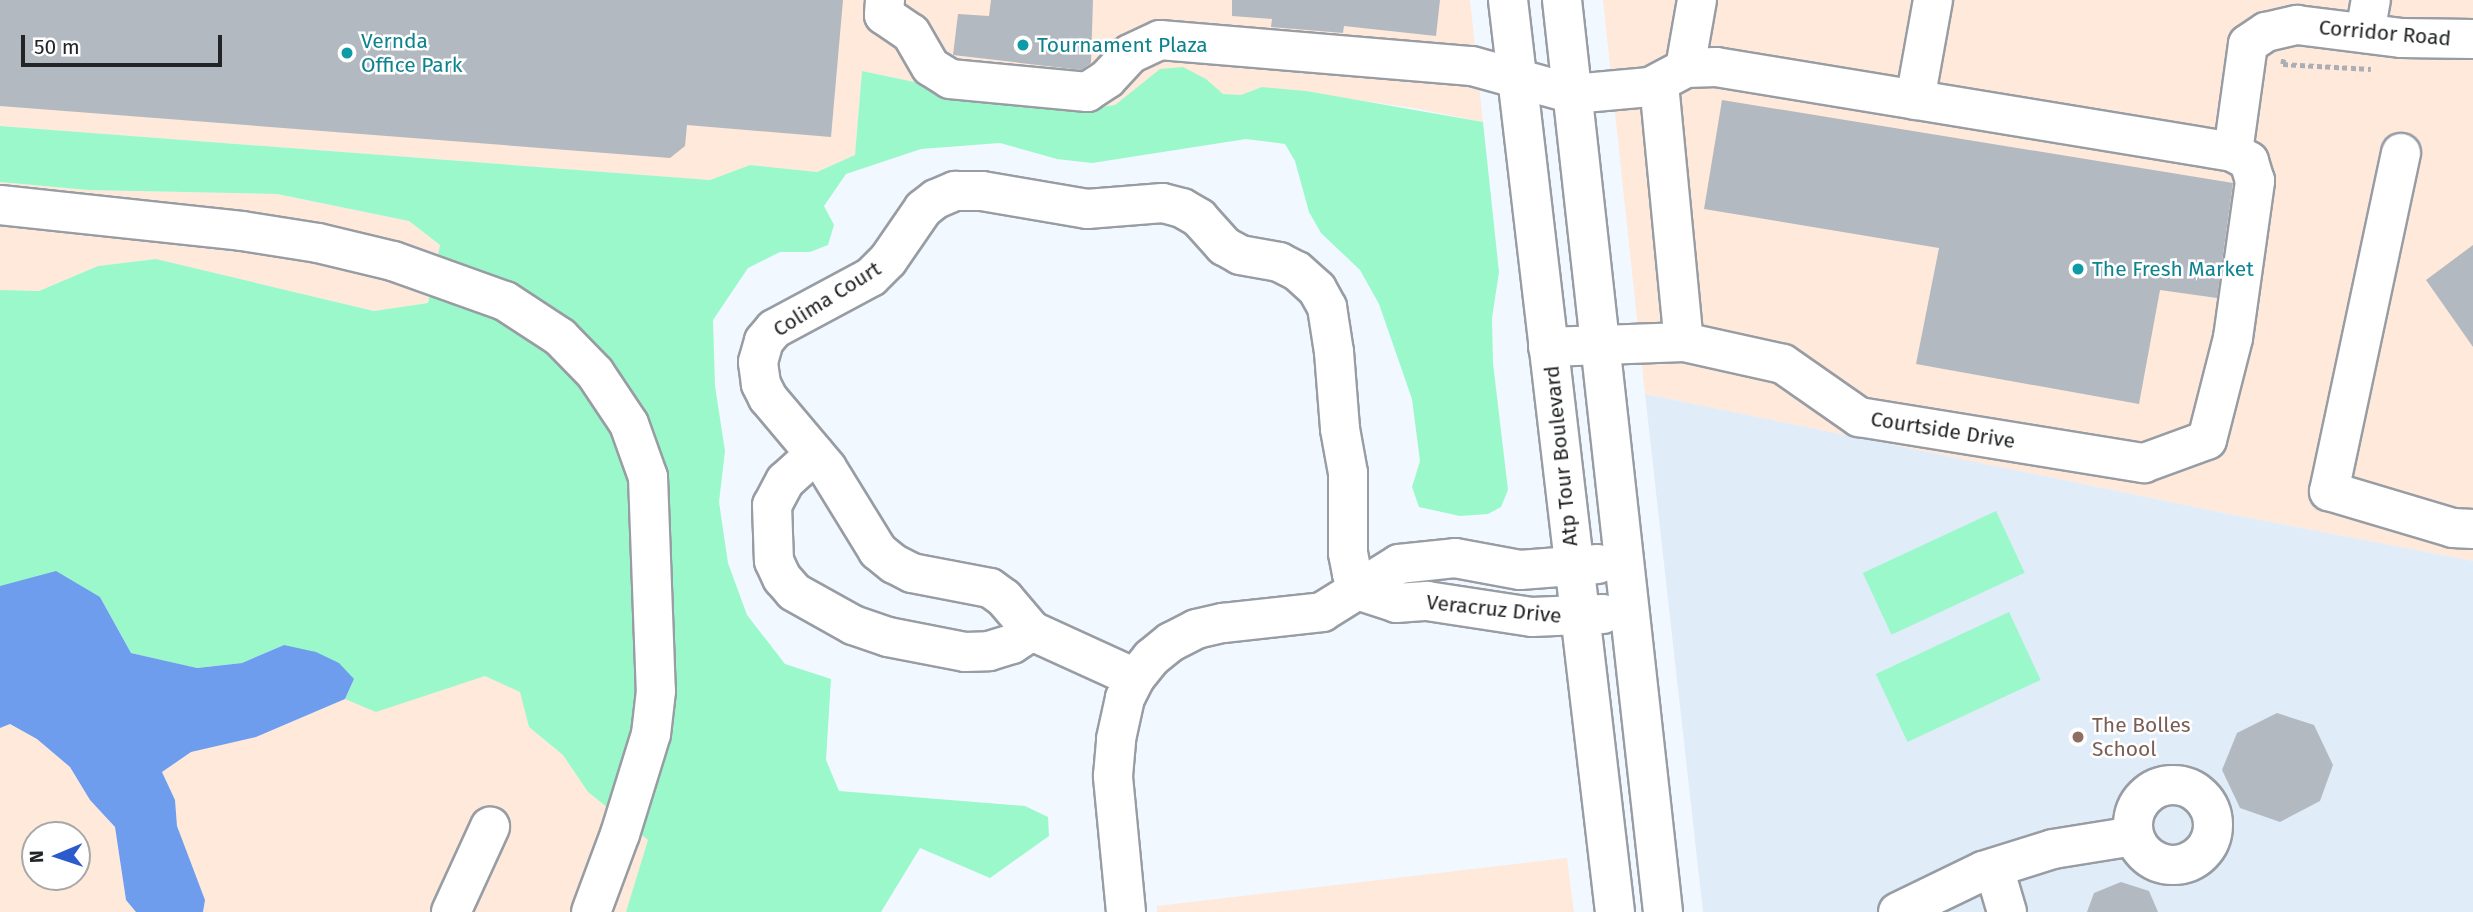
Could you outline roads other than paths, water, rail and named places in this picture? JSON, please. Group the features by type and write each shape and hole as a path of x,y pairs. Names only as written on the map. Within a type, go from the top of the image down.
{"street":[{"path":"885,0 884,15 911,33 931,67 950,79 1087,92 1107,79 1130,54 1160,40 1472,66 1517,81 1573,94 1716,66 2233,152"},
{"name":"Atp Tour Boulevard","path":"1508,0 1615,912"},
{"path":"1562,0 1663,912"},
{"path":"1684,342 1672,76 1697,0"},
{"path":"1915,100 1933,0"},
{"name":"Corridor Road","path":"2233,152 2248,44 2266,32 2297,25 2368,17 2402,38 2473,39"},
{"name":"Courtside Drive","path":"1548,348 1684,342 1783,365 1859,417 2144,463 2207,440 2233,338 2255,181 2249,161 2233,152"},
{"path":"2401,153 2329,491 2453,528 2473,529"},
{"name":"Colima Court","path":"1135,678 1032,631 1004,598 990,588 912,573 894,564 878,551 815,454 768,398 761,383 758,362 764,341 774,329 871,277 888,260 923,209 936,199 955,191 982,191 1087,209 1163,203 1182,208 1199,218 1224,246 1240,255 1279,262 1297,271 1317,289 1327,307 1334,352 1340,429 1348,473 1348,553 1352,574 1360,591"},
{"path":"0,205 242,231 318,243 393,261 505,301 560,337 595,373 629,424 648,477 656,691 651,734 620,834 591,912"},
{"path":"815,454 785,481 772,505 774,561 782,578 794,592 842,620 888,638 965,652 989,651 1012,644 1032,631"},
{"path":"1427,601 1425,559 1432,542 1440,537 1478,540 1501,550 1503,568 1479,610"},
{"name":"Veracruz Drive","path":"1126,912 1113,776 1118,729 1125,698 1135,678 1151,658 1171,642 1196,629 1223,623 1322,612 1360,591 1399,564 1425,559"},
{"name":"Veracruz Drive","path":"1503,568 1573,567 1625,561"},
{"name":"Veracruz Drive","path":"1360,591 1396,603 1427,601 1532,617 1579,617 1630,611"},
{"path":"452,912 490,827"},
{"path":"1898,912 1927,896 1994,868 2053,849 2134,836"},
{"path":"1994,868 2007,912"}],"water":[{"path":"56,571 100,597 131,653 197,668 242,663 284,645 316,652 339,663 354,679 345,699 256,737 191,752 162,772 175,800 177,826 205,900 203,912 136,912 126,900 115,827 90,800 70,767 37,739 10,724 0,728 0,586"}],"place":[{"name":"Tournament Plaza","path":"1023,45"},
{"name":"Vernda Office Park","path":"347,53"},
{"name":"The Fresh Market","path":"2078,269"},
{"name":"The Bolles School","path":"2078,737"}]}
